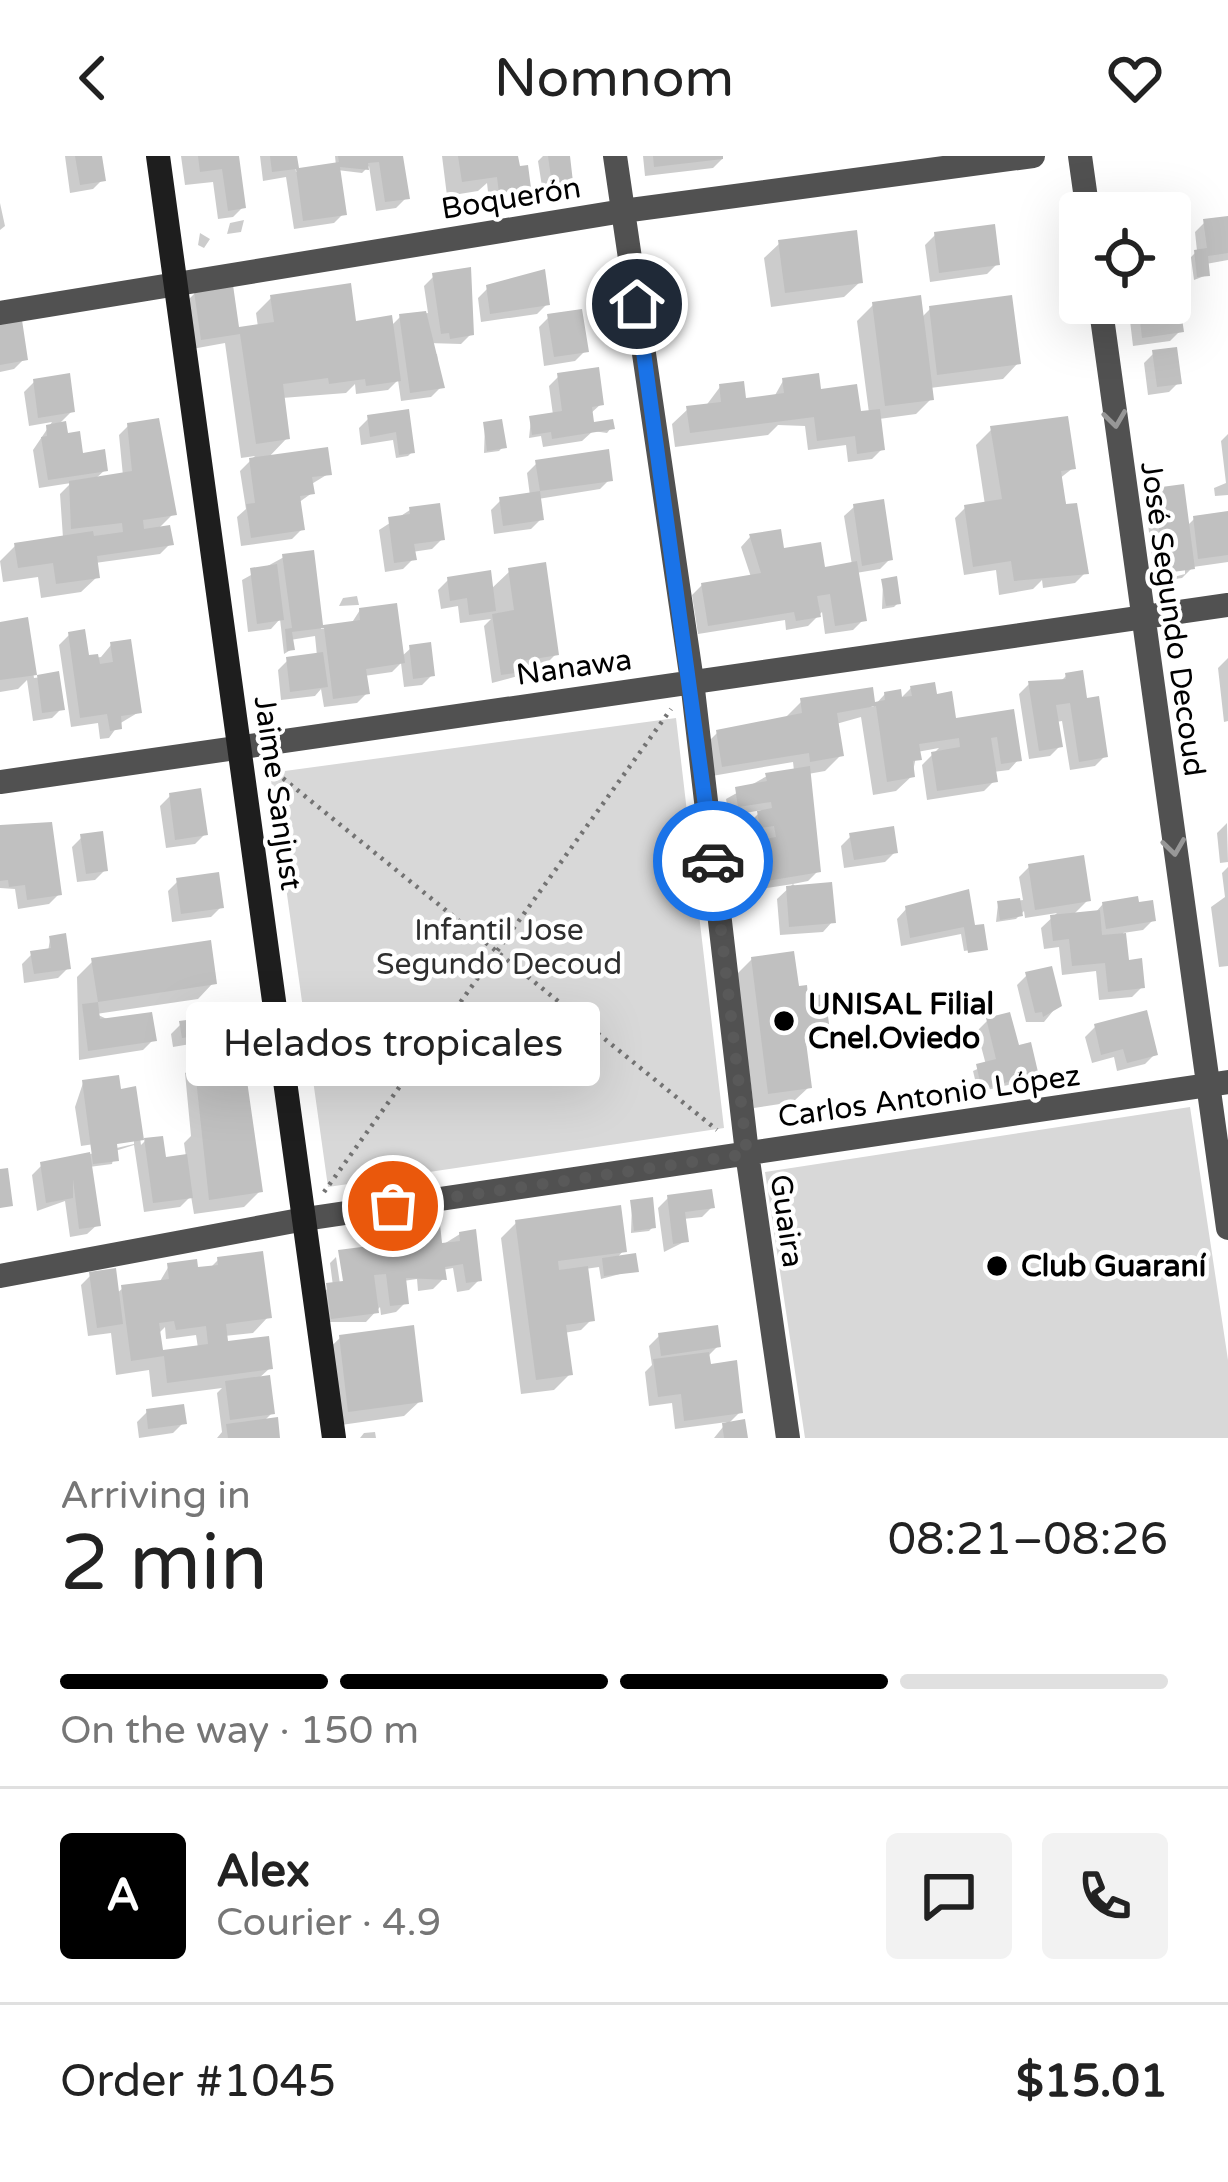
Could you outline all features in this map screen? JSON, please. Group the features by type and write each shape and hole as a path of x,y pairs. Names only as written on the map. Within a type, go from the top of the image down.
{"main road":[{"name":"Jaime Sanjust","path":"158,156 334,1438"}],"street":[{"name":"Guaira","path":"615,156 692,680 747,1154 788,1438"},
{"name":"Boquerón","path":"0,313 623,211 1033,156"},
{"path":"1080,156 1085,192"},
{"name":"José Segundo Decoud","path":"1103,324 1142,617 1218,1084 1228,1228"},
{"name":"Nanawa","path":"0,782 1228,605"},
{"name":"Carlos Antonio López","path":"0,1276 304,1219 1218,1084"}],"path":[{"path":"304,1219 692,680"},
{"path":"242,744 747,1154"}],"green space":[{"name":"Infantil Jose Segundo Decoud","path":"676,718 724,1128 328,1187 270,773"},
{"name":"Club Guaraní","path":"1190,1107 1228,1360 1228,1438 805,1438 765,1172"}],"building":[{"path":"75,156 102,156 106,181 80,185"},
{"path":"198,156 239,156 246,208 228,211 222,169 200,172"},
{"path":"270,156 297,156 299,168 339,162 338,156 403,156 410,199 385,202 379,162 368,163 369,170 340,167 347,215 303,221 296,169 272,172"},
{"path":"458,156 518,156 520,166 528,165 531,188 499,193 497,177 462,182"},
{"path":"548,156 570,156 573,182 552,185"},
{"path":"653,156 723,156 723,159 654,167"},
{"path":"1228,216 1228,253 1208,256 1210,276 1197,277 1194,250 1207,248 1203,219"},
{"path":"995,224 1000,265 939,273 934,232"},
{"path":"857,230 863,283 785,293 778,240"},
{"path":"471,267 474,335 450,339 449,333 441,334 432,273"},
{"path":"545,269 550,305 490,314 486,285"},
{"path":"351,283 356,321 392,315 401,381 366,386 365,379 329,384 328,378 283,384 290,439 256,444 240,334 201,340 194,291 233,285 239,327 274,322 270,295"},
{"path":"921,295 934,400 885,406 872,302"},
{"path":"1012,295 1021,364 937,375 929,306"},
{"path":"582,309 589,352 554,357 547,314"},
{"path":"426,311 445,388 410,393 399,314"},
{"path":"22,320 28,360 0,365 0,323"},
{"path":"1140,324 1183,324 1184,332 1142,338"},
{"path":"1177,347 1182,384 1157,387 1152,350"},
{"path":"599,367 604,405 592,407 594,422 613,419 615,429 552,439 551,432 532,435 529,416 562,411 557,373"},
{"path":"70,373 75,412 38,418 33,379"},
{"path":"819,373 821,389 857,384 861,411 880,409 885,450 857,454 855,436 817,441 814,417 690,433 686,406 721,402 719,384 744,381 746,398 784,393 782,378"},
{"path":"409,409 415,453 399,455 396,432 370,437 367,415"},
{"path":"1068,416 1076,469 1061,471 1066,504 1077,503 1089,574 1014,581 1011,561 973,567 964,505 1002,499 990,426"},
{"path":"159,418 177,515 143,520 144,529 170,525 174,545 97,556 100,578 56,584 53,563 18,568 14,543 93,531 94,536 123,532 122,523 71,529 69,481 132,471 127,423"},
{"path":"502,419 507,448 487,451 483,422"},
{"path":"66,421 68,433 80,431 83,453 105,449 108,471 48,480 41,437 47,436 46,425"},
{"path":"328,447 332,475 312,477 315,494 300,496 305,530 251,538 246,504 255,503 249,458"},
{"path":"609,449 613,481 540,491 535,460"},
{"path":"1184,484 1195,569 1165,573 1154,488"},
{"path":"540,491 544,520 503,526 499,497"},
{"path":"884,499 893,560 862,566 853,504"},
{"path":"440,503 445,540 414,544 417,560 394,563 388,517 410,514 409,507"},
{"path":"1228,511 1228,555 1198,559 1193,516"},
{"path":"781,529 784,548 821,542 825,567 857,561 867,621 835,626 830,594 817,596 821,617 796,621 794,612 708,626 701,583 761,573 749,534"},
{"path":"314,550 323,625 360,620 359,608 397,603 405,663 366,669 370,694 333,699 324,628 292,632 295,650 287,651 285,629 292,628 282,554"},
{"path":"546,562 559,655 521,661 523,672 501,675 492,614 514,610 508,568"},
{"path":"277,564 284,620 257,624 250,568"},
{"path":"491,570 496,611 469,615 467,598 450,601 447,577"},
{"path":"897,576 901,604 886,606 881,579"},
{"path":"28,617 37,675 0,680 0,622"},
{"path":"85,629 89,655 98,654 100,664 113,662 110,642 131,639 142,713 121,716 122,729 110,731 107,714 80,718 68,632"},
{"path":"431,642 435,676 413,679 409,645"},
{"path":"323,652 328,687 290,692 286,657"},
{"path":"1083,670 1087,698 1099,696 1108,757 1079,762 1070,703 1056,705 1063,747 1039,751 1028,681 1066,679 1065,673"},
{"path":"59,671 65,710 42,713 37,675"},
{"path":"935,682 937,694 952,691 956,718 1014,709 1022,761 1001,764 997,737 991,738 998,782 937,791 931,752 960,747 959,738 919,744 922,760 913,761 915,777 887,782 876,706 837,713 844,756 810,762 809,753 722,767 716,730 802,713 800,698 873,687 875,702 885,700 884,692 901,689 902,697 912,696 910,686"},
{"path":"810,766 821,872 749,884 744,856 763,853 761,840 776,837 774,826 760,828 757,811 772,808 771,802 738,807 735,787 767,781 765,773"},
{"path":"201,788 208,835 175,840 169,793"},
{"path":"52,822 62,895 27,900 25,885 9,887 8,880 0,881 0,825"},
{"path":"894,826 898,853 854,860 849,833"},
{"path":"103,831 108,871 86,874 80,834"},
{"path":"1084,855 1091,901 1035,910 1028,864"},
{"path":"219,872 224,908 181,914 176,878"},
{"path":"832,882 836,923 789,927 786,886"},
{"path":"969,889 975,925 984,924 988,950 968,953 964,927 910,938 905,906"},
{"path":"1138,896 1139,902 1153,900 1156,921 1106,929 1102,902"},
{"path":"1020,898 1023,916 1000,920 997,901"},
{"path":"1100,910 1102,935 1126,933 1129,960 1142,958 1145,988 1108,992 1105,963 1072,966 1069,939 1053,941 1050,915"},
{"path":"66,933 71,969 34,974 30,951 51,948 49,936"},
{"path":"211,940 217,984 98,1002 91,958"},
{"path":"794,951 799,986 807,985 808,996 825,994 830,1031 805,1034 812,1088 768,1094 751,957"},
{"path":"1052,966 1062,1006 1043,1017 1042,1012 1035,1013 1025,972"},
{"path":"98,1002 100,1019 152,1012 157,1041 88,1051 82,1004"},
{"path":"1147,1010 1158,1055 1127,1063 1123,1049 1101,1055 1094,1024"},
{"path":"1010,1012 1019,1045 1031,1042 1038,1072 982,1090 976,1064 996,1059 986,1018"},
{"path":"232,1014 238,1052 208,1056 205,1035 182,1038 179,1021"},
{"path":"243,1053 263,1192 209,1200 194,1060"},
{"path":"119,1075 121,1089 136,1086 144,1140 117,1144 119,1161 93,1164 82,1080"},
{"path":"163,1136 166,1157 187,1154 193,1198 153,1203 144,1138"},
{"path":"90,1152 101,1226 79,1229 73,1179 73,1198 46,1203 40,1162"},
{"path":"8,1168 13,1206 0,1208 0,1169"},
{"path":"712,1189 715,1208 685,1212 689,1242 673,1244 667,1195"},
{"path":"653,1197 656,1228 634,1231 630,1200"},
{"path":"621,1205 627,1252 558,1261 559,1270 588,1266 595,1321 566,1325 573,1375 536,1380 515,1220"},
{"path":"440,1224 442,1243 460,1241 459,1232 476,1229 482,1281 466,1283 463,1264 445,1267 447,1280 406,1278 409,1304 390,1306 386,1274 374,1275 379,1313 331,1319 326,1283 343,1281 338,1250 401,1242 402,1249 423,1246 420,1227"},
{"path":"263,1251 272,1318 226,1324 228,1341 269,1336 273,1369 167,1383 164,1356 131,1361 121,1285 169,1279 167,1263 197,1259 198,1267 218,1265 217,1257","holes":["174,1321 176,1330 206,1326 208,1344 163,1350 159,1323"]},
{"path":"636,1253 639,1272 604,1276 602,1258"},
{"path":"116,1268 123,1324 97,1328 89,1272"},
{"path":"414,1325 423,1402 348,1412 339,1335"},
{"path":"718,1325 721,1347 661,1356 658,1333"},
{"path":"709,1352 711,1364 737,1360 743,1413 684,1421 681,1394 658,1397 653,1359"},
{"path":"270,1375 275,1414 230,1420 225,1381"},
{"path":"184,1404 187,1424 148,1429 146,1409"},
{"path":"278,1417 280,1438 228,1438 226,1424"},
{"path":"745,1419 748,1438 724,1438 722,1423"}],"way so far":[{"path":"393,1206 747,1154 713,861"}],"place":[{"name":"UNISAL Filial Cnel.Oviedo","path":"784,1021"},
{"name":"Helados tropicales","path":"393,1206"},
{"name":"Club Guaraní","path":"997,1266"}],"route":[{"path":"637,304 692,680 713,861"}]}
